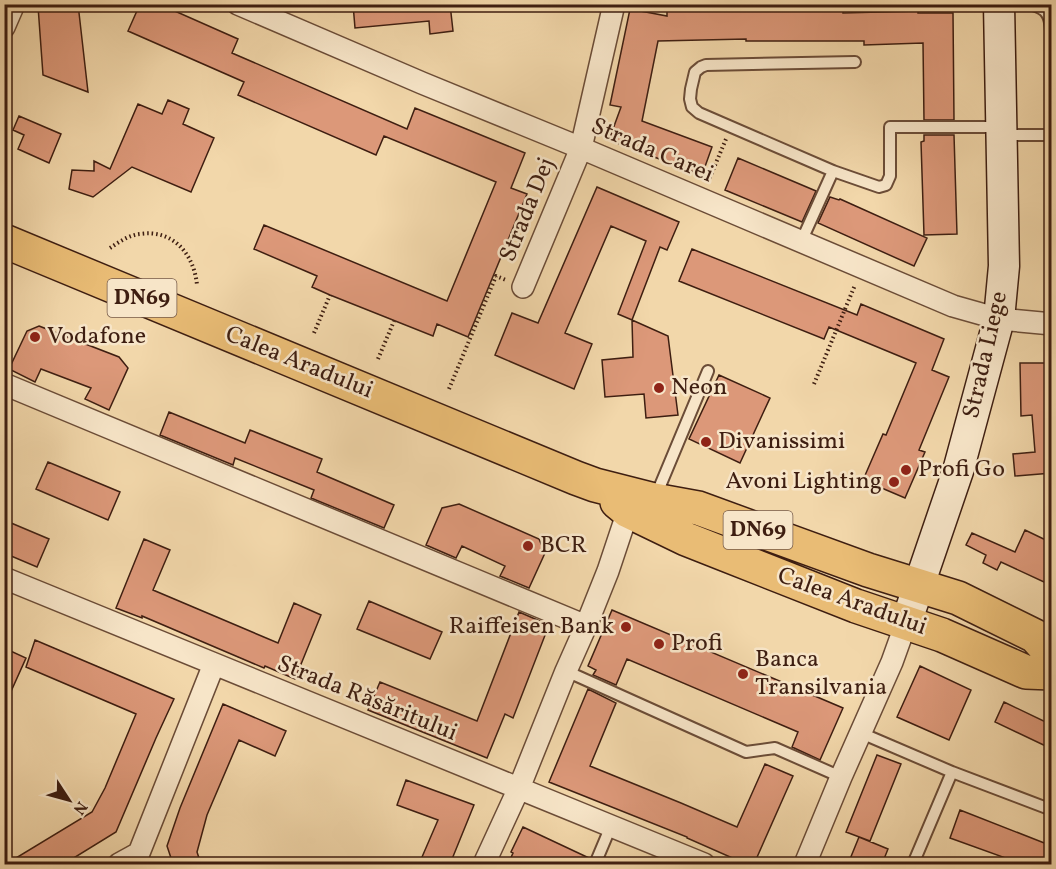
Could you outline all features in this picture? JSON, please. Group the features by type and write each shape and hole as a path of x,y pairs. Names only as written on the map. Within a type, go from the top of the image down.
{"main road":[{"name":"Calea Aradului","path":"4,241 595,484 641,506 686,539 856,606 942,634 1026,672 1052,673"},
{"name":"Calea Aradului","path":"641,506 698,508 868,570 958,598 1035,636 1052,656"}],"street":[{"path":"4,27 15,4"},
{"name":"Strada Carei","path":"238,4 953,306 999,320 1052,324"},
{"name":"Strada Dej","path":"523,287 581,148 614,4"},
{"name":"Strada Liege","path":"906,623 958,471 999,320 1004,266 999,4"},
{"path":"4,384 586,626"},
{"path":"484,864 519,788 608,571 641,506"},
{"name":"Strada Răsăritului","path":"7,584 214,664 704,864"},
{"path":"805,864 892,662 906,623"},
{"path":"119,864 143,859 214,664"}],"lane":[{"path":"1030,4 1047,12 1050,22 1052,57"},
{"path":"855,63 706,65 695,72 690,99 692,107 699,113 833,171 879,187 886,185 890,176 890,127 1052,135"},
{"path":"801,242 833,171"},
{"path":"641,506 708,370"},
{"path":"566,670 747,752 775,748 841,777"},
{"path":"861,733 952,772 1052,810"},
{"path":"913,864 952,772"},
{"path":"595,864 611,826"}],"path":[{"path":"700,200 731,127"},
{"path":"111,248 122,240 140,234 158,234 175,242 188,255 196,272 197,285"},
{"path":"814,384 862,268"},
{"name":"Strada Dej","path":"448,389 496,276 523,287"},
{"path":"314,333 330,295"},
{"path":"378,359 394,321"}],"building":[{"path":"78,4 88,92 43,75 38,6"},
{"path":"140,4 159,4 238,39 232,53 407,129 415,108 525,153 511,188 527,194 468,337 437,324 433,336 330,295 312,287 317,276 254,249 264,225 447,301 496,182 384,136 376,155 238,95 244,82 128,31"},
{"path":"353,4 450,4 453,31 430,34 429,21 355,28"},
{"path":"630,9 667,16 667,11 722,9 843,9 843,13 918,11 918,13 953,13 954,120 924,120 923,43 864,45 864,41 746,41 746,39 658,41 642,121 712,147 702,175 609,140 621,107 610,105"},
{"path":"168,100 189,109 183,124 214,138 191,192 132,167 93,197 69,189 72,170 94,171 94,161 110,169 138,104 162,114"},
{"path":"19,116 61,134 49,163 18,149 24,135 13,130"},
{"path":"924,135 954,135 957,234 924,235 921,142 924,141"},
{"path":"738,158 816,191 802,222 725,190"},
{"path":"597,187 679,222 667,250 660,247 632,320 618,314 646,241 611,226 565,333 592,344 574,389 495,355 512,313 538,323"},
{"path":"830,197 840,199 927,238 914,266 818,223"},
{"path":"692,249 857,315 861,304 944,339 932,370 949,377 919,450 925,452 905,498 863,480 883,434 886,435 916,363 829,327 824,339 679,281"},
{"name":"Neon","path":"632,320 668,336 678,415 646,418 644,394 605,397 602,360 633,357"},
{"path":"39,326 119,357 128,368 109,410 85,399 91,388 41,369 35,382 9,369 27,331"},
{"path":"1020,363 1052,363 1052,473 1015,476 1013,454 1035,452 1032,415 1021,416"},
{"path":"719,375 770,398 740,463 689,439"},
{"path":"169,412 245,443 250,430 322,459 317,472 394,505 384,528 311,498 314,490 235,458 233,465 160,435"},
{"path":"48,462 120,492 108,520 36,489"},
{"path":"459,504 539,539 545,553 529,588 500,576 505,566 462,546 456,558 426,545 442,508"},
{"path":"4,520 49,539 37,567 4,553"},
{"path":"1025,530 1052,543 1052,566 1044,582 1001,562 997,570 983,563 986,555 966,545 972,533 1015,552"},
{"path":"144,539 170,550 153,590 278,643 294,603 321,615 295,679 142,616 142,618 116,608"},
{"path":"369,601 442,632 430,659 357,629"},
{"path":"612,610 843,708 820,760 792,747 798,732 627,659 616,685 593,675 596,670 588,666"},
{"path":"519,612 549,625 513,718 505,714 487,758 368,710 380,682 477,721"},
{"path":"35,640 174,699 116,832 64,864 6,864 92,812 105,788 136,714 26,667"},
{"path":"4,648 26,658 4,707"},
{"path":"920,666 971,690 949,740 897,717"},
{"path":"588,689 616,703 590,766 737,827 765,764 793,776 754,864 746,864 687,837 549,782"},
{"path":"1004,702 1052,725 1052,749 995,722"},
{"path":"223,704 286,731 275,756 239,740 207,815 197,852 201,864 173,864 167,846 180,808"},
{"path":"877,755 901,764 870,841 846,832"},
{"path":"406,780 474,805 450,864 419,864 438,820 397,805"},
{"path":"960,810 1052,846 1052,858 1049,864 1022,864 950,838"},
{"path":"523,827 589,858 588,864 508,864"},
{"path":"859,837 888,849 882,864 848,864"}],"place":[{"name":"Vodafone","path":"35,337"},
{"name":"Neon","path":"659,388"},
{"name":"Divanissimi","path":"706,442"},
{"name":"Profi Go","path":"906,470"},
{"name":"Avoni Lighting","path":"894,482"},
{"name":"BCR","path":"528,546"},
{"name":"Raiffeisen Bank","path":"626,627"},
{"name":"Profi","path":"659,644"},
{"name":"Banca Transilvania","path":"743,674"}]}
